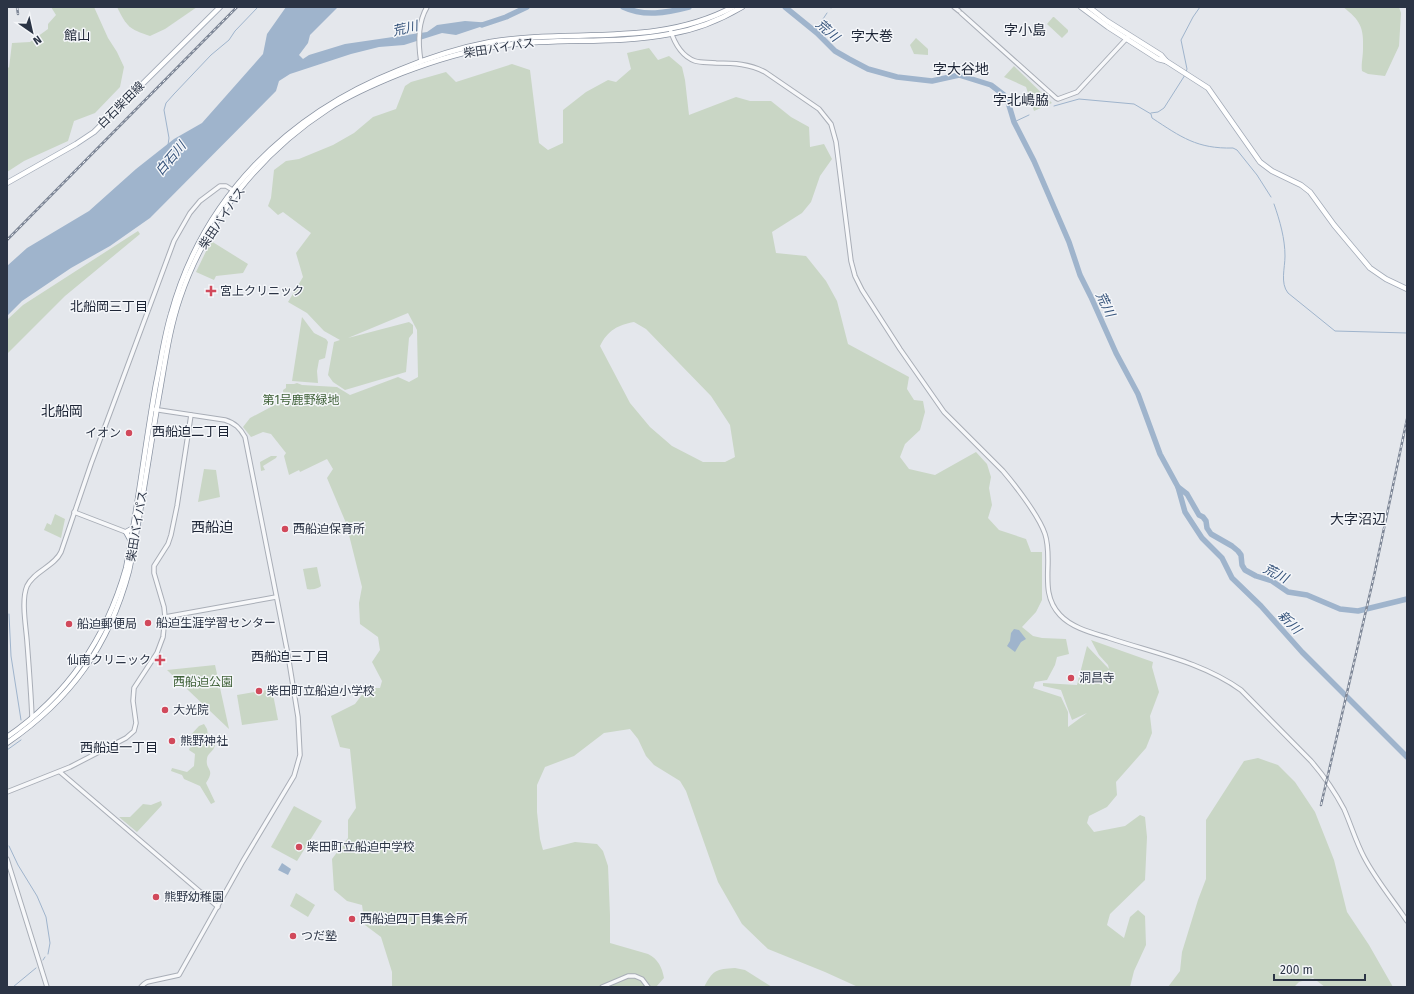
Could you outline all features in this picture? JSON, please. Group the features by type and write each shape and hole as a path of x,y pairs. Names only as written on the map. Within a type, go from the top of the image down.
{"main road":[{"name":"白石柴田線","path":"7,183 76,144 94,132 220,7"},
{"name":"柴田バイパス","path":"671,32 733,7"},
{"name":"柴田バイパス","path":"7,737 32,718 62,690 94,647 107,621 126,568 167,331 180,286 204,233 263,156 296,127 320,110 364,84 421,63 466,52 513,44 645,38 698,27 742,7"},
{"path":"1082,7 1102,23 1128,37"},
{"path":"1089,7 1158,59 1166,60 1211,91 1260,162 1272,171 1300,185 1310,192 1334,225 1370,268 1386,279 1407,289"},
{"name":"柴田バイパス","path":"7,742 39,719 70,688 89,663 109,629 121,599 129,571 154,409"},
{"path":"131,541 126,532 133,528"}],"street":[{"path":"421,63 419,52 419,28 421,18 427,7"},
{"path":"954,7 1058,99 1077,92 1128,37"},
{"path":"671,32 682,52 694,60 700,62 743,64 756,67 819,109 831,124 836,142 849,247 855,276 862,290 900,349 944,412 1007,476 1043,528 1046,539 1047,587 1051,602 1056,610 1074,626 1202,668 1242,690 1322,774 1336,794 1344,810 1356,842 1366,860 1407,921"},
{"path":"32,718 25,614 26,591 30,582 59,555 171,247 190,212 200,201 220,186 226,186 234,192"},
{"path":"141,987 147,982 178,975 240,866 294,776 298,766 300,745 298,717 288,655 245,437 239,427 225,420 154,409"},
{"path":"7,792 60,772 111,747 133,733 136,723 132,701 133,693 137,682 157,653 163,637 165,617 162,597 154,573 154,566 168,544 171,536 180,492 191,415"},
{"path":"74,512 126,532"},
{"path":"165,617 276,597"},
{"path":"60,772 218,907"},
{"path":"7,859 47,987"},
{"path":"602,987 632,976 642,979 648,987"}],"green space":[{"path":"51,7 94,7 108,38 124,67 120,87 95,113 74,121 68,141 24,161 7,172 7,66 9,68 12,43 30,42 48,29 48,24 56,15"},
{"path":"117,7 197,7 165,29 150,36 129,26 123,19"},
{"path":"1343,7 1399,7 1401,13 1399,46 1385,76 1368,74 1362,71 1362,29 1357,20"},
{"path":"1053,17 1068,30 1062,38 1047,24"},
{"path":"916,38 928,49 928,55 914,54 910,45"},
{"name":"第1号鹿野緑地","path":"649,48 658,60 669,56 682,67 689,115 736,97 750,101 771,101 791,117 809,127 810,147 824,144 832,159 820,176 811,202 802,213 772,232 776,253 806,256 826,281 837,301 848,344 909,377 907,389 914,400 923,401 925,412 920,430 905,444 900,457 909,469 935,475 976,452 987,464 991,477 989,488 992,505 988,518 999,530 1026,539 1031,552 1042,552 1042,600 1036,612 1022,627 1033,636 1066,639 1069,654 1057,657 1055,665 1047,680 1035,682 1033,688 1061,697 1068,712 1068,727 1087,713 1072,720 1061,690 1043,686 1043,683 1077,685 1087,646 1109,669 1108,665 1099,655 1091,640 1153,662 1152,667 1159,692 1150,716 1152,733 1146,748 1116,782 1117,795 1107,807 1089,816 1087,823 1094,832 1125,826 1140,815 1145,817 1147,837 1145,880 1110,914 1107,925 1124,938 1130,917 1138,910 1145,916 1146,945 1134,971 1130,987 858,987 768,949 742,924 718,882 686,791 680,781 654,765 646,756 638,739 630,729 604,733 574,756 545,767 537,785 537,812 540,839 543,850 575,842 597,844 603,851 608,866 610,943 648,954 654,958 661,967 664,978 656,987 392,987 392,972 381,937 365,925 362,905 347,901 334,890 332,859 348,838 348,820 356,808 350,749 340,747 331,716 355,704 367,688 380,688 382,681 372,662 380,650 378,637 360,624 359,603 362,587 346,523 327,478 333,469 327,459 300,472 299,470 289,475 284,456 286,453 271,434 263,432 251,437 243,427 250,418 284,400 283,390 286,388 286,384 297,383 302,385 337,387 350,395 398,377 409,382 418,377 417,330 408,313 348,338 409,322 413,325 413,333 409,338 406,372 345,390 333,382 328,375 334,342 340,340 324,331 307,313 288,302 303,277 296,253 311,233 283,212 278,215 268,206 271,198 274,170 286,161 299,159 333,145 354,133 373,117 396,109 405,86 411,82 446,72 456,82 512,64 530,70 539,143 548,150 563,143 563,110 586,92 608,80 616,82 631,69 627,53","holes":["634,322 646,329 711,396 730,425 735,457 725,462 703,462 672,446 650,427 630,403 600,346 610,332 623,325"]},
{"path":"1014,66 1052,103 1034,111 1026,87 1004,77"},
{"path":"138,231 140,234 65,296 7,354 7,320 23,305"},
{"path":"211,241 248,264 243,273 216,276 214,280 196,272"},
{"path":"302,317 314,333 326,339 328,342 325,358 319,360 317,371 318,383 292,381"},
{"path":"271,456 277,456 263,466 265,470 261,471 260,462"},
{"path":"204,469 216,470 220,497 198,502"},
{"path":"55,514 65,519 61,538 44,530 47,523 51,525"},
{"path":"317,567 321,586 314,589 307,589 303,569"},
{"name":"西船迫公園","path":"215,665 229,729 167,670"},
{"path":"272,689 278,720 242,725 237,695"},
{"path":"204,724 208,735 216,742 207,759 207,766 210,775 206,783 215,802 211,804 200,786 184,779 182,775 171,771 172,768 187,772 194,766 195,754 189,750 190,747 196,747 198,740 186,740 199,726"},
{"path":"1258,758 1278,765 1295,782 1315,812 1334,860 1347,912 1369,945 1393,987 1325,987 1313,978 1299,982 1294,987 1168,987 1180,971 1182,952 1206,879 1206,820 1244,761"},
{"path":"161,801 162,805 137,832 119,817 130,817 143,804 151,805"},
{"path":"294,806 322,821 297,861 271,847"},
{"path":"296,893 315,905 308,917 290,906"},
{"path":"735,968 745,970 772,987 704,987 710,977 719,970"}],"water":[{"name":"白石川","path":"286,7 338,7 310,35 308,43 299,55 303,59 309,55 345,44 427,32 437,25 465,21 492,23 456,35 442,33 404,45 379,47 351,54 290,74 279,81 276,91 150,218 110,246 71,268 22,301 7,316 7,266 27,248 89,211 136,169 174,139 202,123 263,54 267,34"},
{"path":"1014,629 1019,630 1026,639 1021,642 1015,652 1007,646 1010,641 1011,633"},
{"path":"282,863 291,869 288,875 278,870"}],"waterway":[{"name":"白石川","path":"168,145 169,138 164,110 166,103 211,55 229,40 235,31 258,7"},
{"name":"荒川","path":"482,25 506,17 527,7"},
{"name":"荒川","path":"623,7 647,13 672,11 689,7"},
{"name":"荒川","path":"785,7 817,33 835,51 868,69 897,77 932,81 959,75 991,85 1004,95 1008,102 1014,122 1034,161 1069,242 1080,275 1116,353 1138,394 1160,454 1178,487 1187,494 1199,515 1206,521 1207,528 1211,534 1238,551 1241,555 1242,565 1245,570 1256,576 1272,581 1288,592 1307,595 1340,609 1358,611 1407,599"},
{"path":"1186,72 1187,69 1181,40 1200,7"},
{"path":"815,31 827,13"},
{"path":"1151,113 1158,112 1164,108 1185,75"},
{"path":"1054,106 1079,99 1134,104 1151,114 1152,118 1162,125 1181,136 1199,144 1220,148 1233,148 1237,150 1257,175 1271,197"},
{"path":"1014,122 1029,115"},
{"path":"1274,204 1283,237 1285,250 1284,285 1288,293 1335,331 1407,333"},
{"name":"新川","path":"1178,487 1185,512 1202,538 1222,558 1232,578 1261,606 1302,652 1407,757"},
{"path":"9,614 11,656 21,720"},
{"path":"7,750 21,740"},
{"path":"9,846 18,865 37,896 46,917 50,943 48,954"},
{"path":"13,987 36,968"}],"railway":[{"path":"17,7 18,14"},
{"path":"7,240 237,7"},
{"path":"1321,805 1374,576 1407,419"}],"place":[{"name":"宮上クリニック","path":"211,291"},
{"name":"イオン","path":"129,433"},
{"name":"西船迫保育所","path":"285,529"},
{"name":"船迫生涯学習センター","path":"148,623"},
{"name":"船迫郵便局","path":"69,624"},
{"name":"仙南クリニック","path":"160,660"},
{"name":"洞昌寺","path":"1071,678"},
{"name":"柴田町立船迫小学校","path":"259,691"},
{"name":"大光院","path":"165,710"},
{"name":"熊野神社","path":"172,741"},
{"name":"柴田町立船迫中学校","path":"299,847"},
{"name":"熊野幼稚園","path":"156,897"},
{"name":"西船迫四丁目集会所","path":"352,919"},
{"name":"つだ塾","path":"293,936"}],"district":[{"name":"字小島","path":"1025,30"},
{"name":"館山","path":"77,35"},
{"name":"字大巻","path":"872,36"},
{"name":"字大谷地","path":"961,69"},
{"name":"字北嶋脇","path":"1021,100"},
{"name":"北船岡三丁目","path":"109,306"},
{"name":"北船岡","path":"62,411"},
{"name":"西船迫二丁目","path":"191,431"},
{"name":"大字沼辺","path":"1358,519"},
{"name":"西船迫","path":"212,527"},
{"name":"西船迫三丁目","path":"290,656"},
{"name":"西船迫一丁目","path":"119,747"}]}
